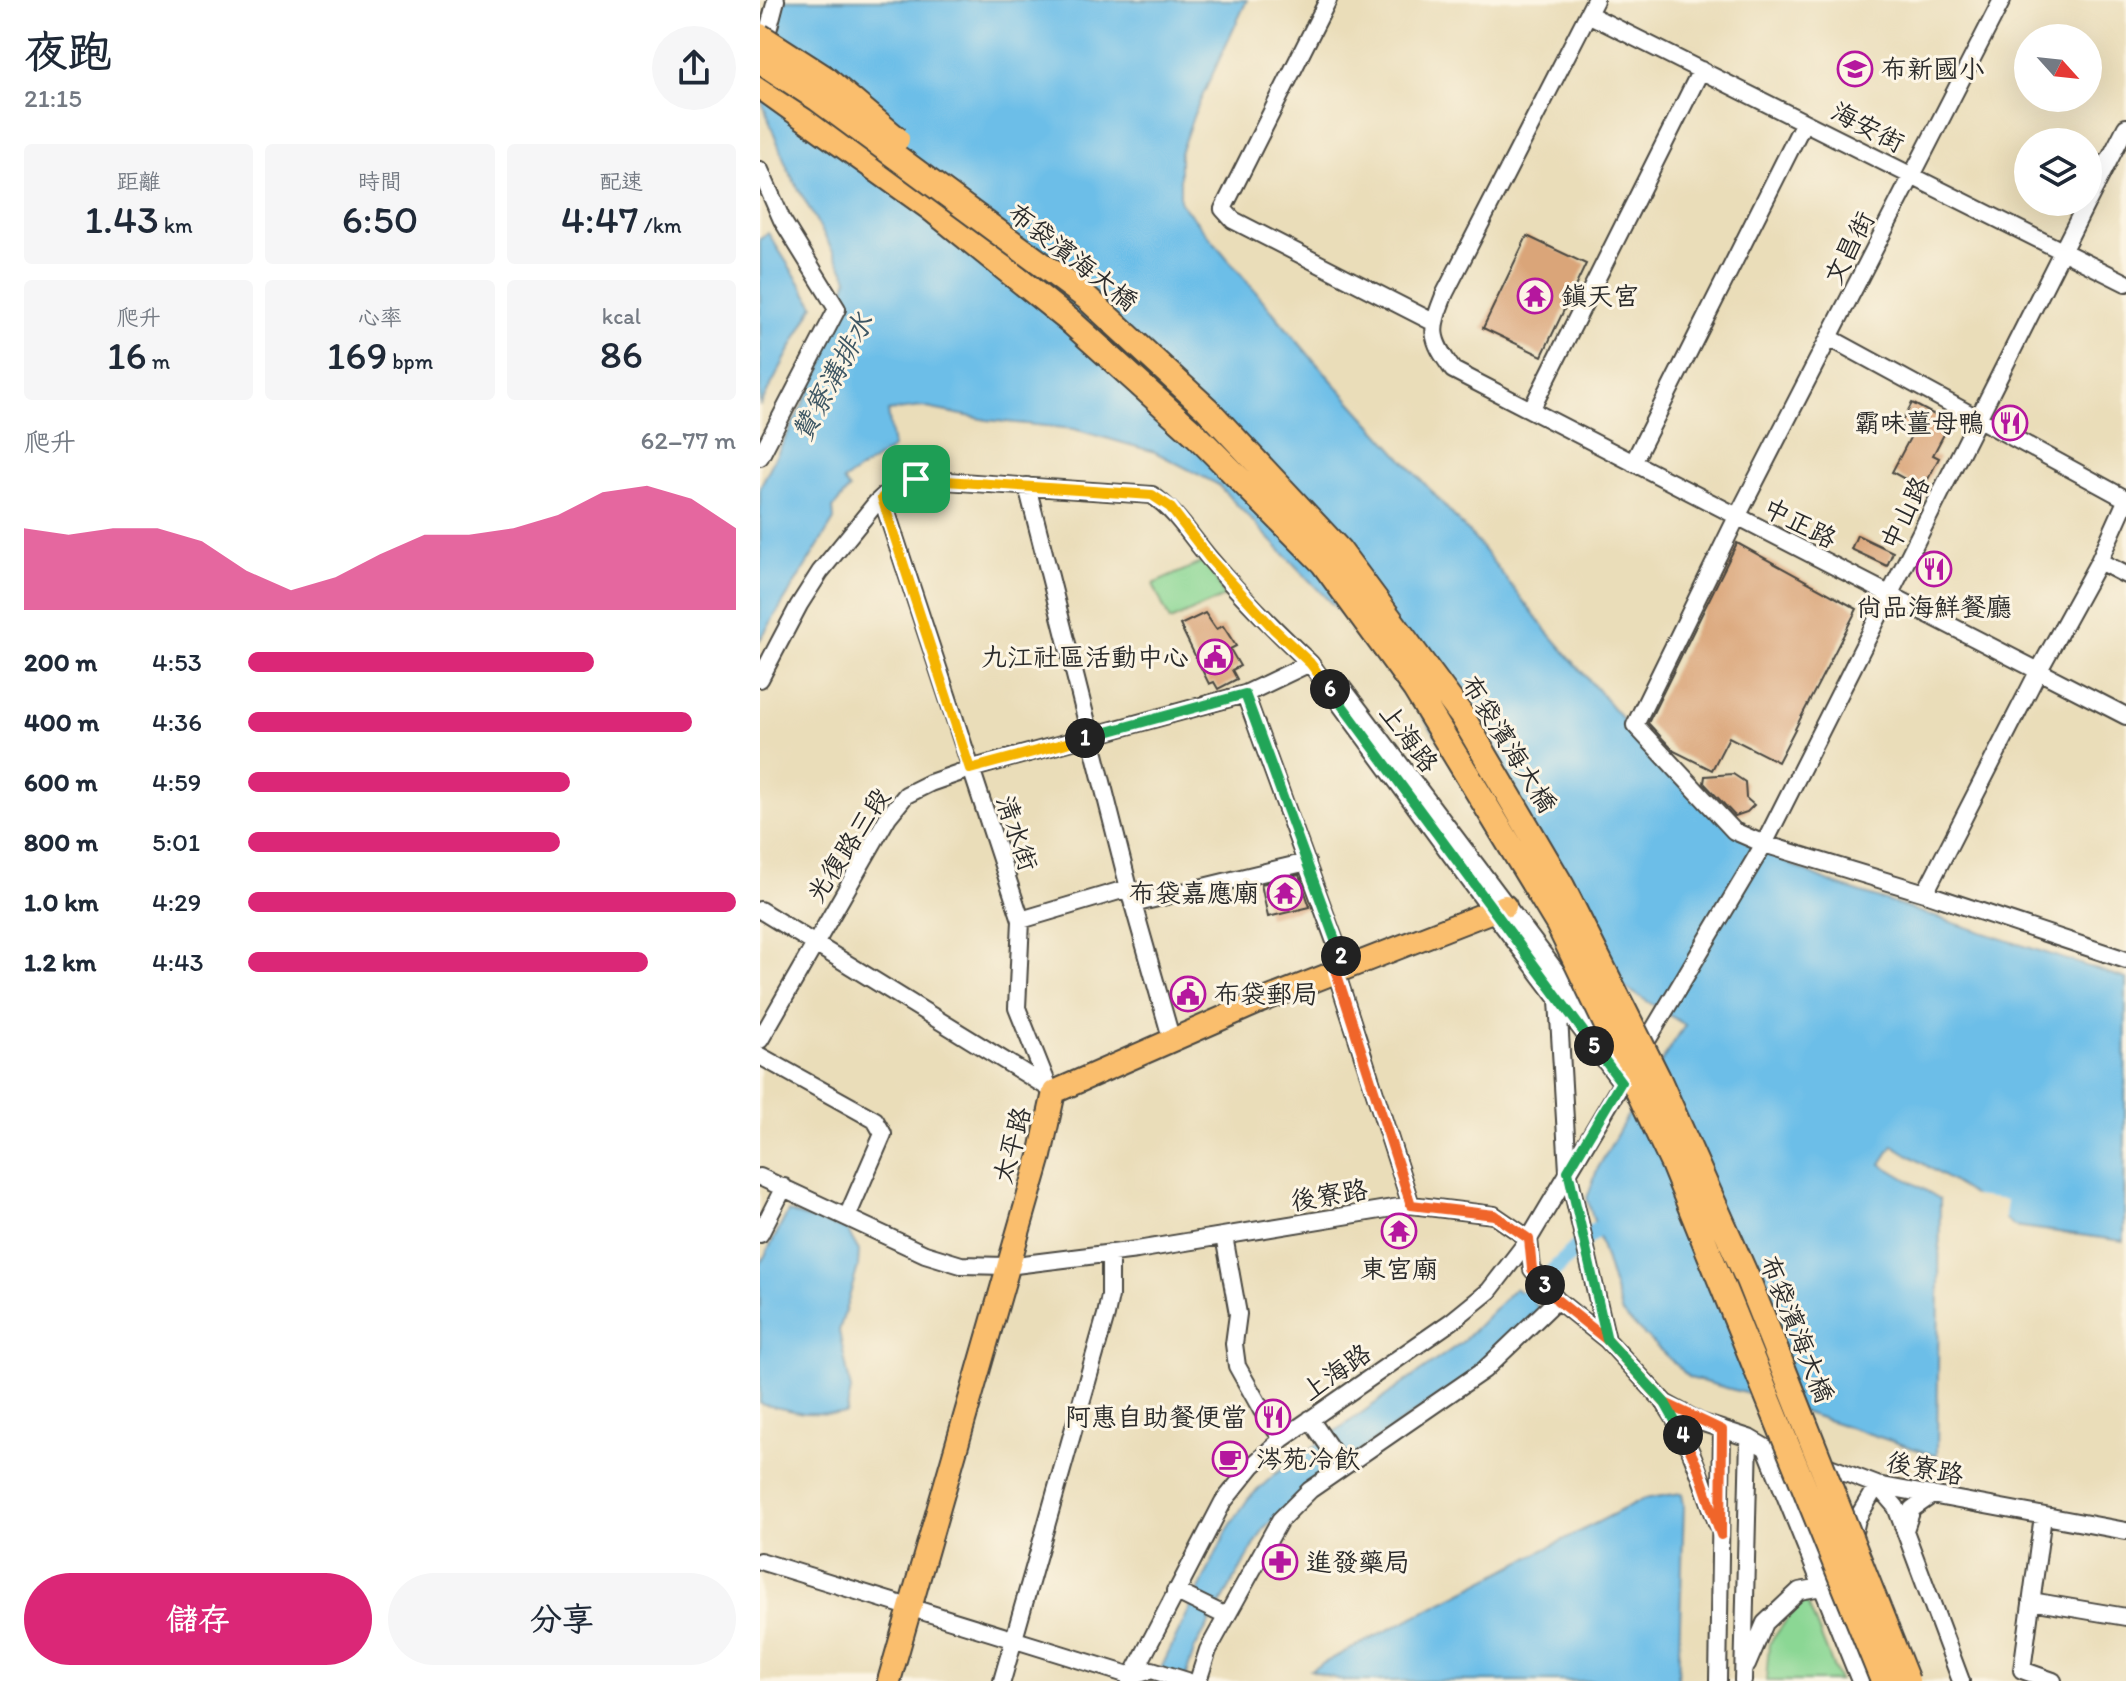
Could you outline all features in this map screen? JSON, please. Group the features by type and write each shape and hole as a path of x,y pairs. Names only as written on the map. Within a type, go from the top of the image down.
{"highway":[{"path":"760,36 825,78 1086,297"},
{"name":"布袋濱海大橋","path":"760,62 818,99 1086,297 1207,409 1339,550 1462,716 1562,886 1657,1076 1748,1280 1907,1681"},
{"name":"布袋濱海大橋","path":"760,86 929,207 1070,321 1196,435 1323,563 1415,689 1558,924 1673,1164 1883,1681"},
{"path":"760,103 1070,321"}],"main road":[{"name":"太平路","path":"889,1681 1040,1156 1052,1090 1341,970 1498,909"}],"street":[{"path":"760,62 776,0"},
{"path":"1328,0 1223,209 1233,220 1433,322 1592,7"},
{"name":"文昌街","path":"1764,844 1734,831 1635,725 1737,517 2002,0"},
{"name":"海安街","path":"1592,7 1701,70 2126,283"},
{"path":"1531,410 1701,70"},
{"path":"1633,463 1804,122"},
{"name":"中山路","path":"2102,174 2126,127"},
{"path":"760,170 782,220 837,309 760,457"},
{"name":"中山路","path":"1647,1037 1764,844 2080,216"},
{"name":"中正路","path":"1433,322 1437,347 1453,370 2126,716"},
{"path":"1830,338 2126,500 2099,561 2038,672 1925,893"},
{"name":"上海路","path":"882,498 895,486 916,479 1152,495 1170,507 1210,559 1310,663 1498,909 1588,1017 1615,1061 1621,1082"},
{"path":"1027,486 1131,896 1172,1041"},
{"path":"760,679 820,572 882,498"},
{"name":"清水街","path":"882,498 1021,920 1017,1008 1052,1090"},
{"path":"2099,561 2126,575"},
{"name":"光復路三段","path":"760,1040 888,817 906,795 970,769 1245,694 1310,663"},
{"path":"1245,694 1307,862 1411,1205"},
{"path":"1764,844 1925,893 2126,960"},
{"path":"1021,920 1307,862"},
{"name":"上海路","path":"1498,909 1558,998 1621,1082"},
{"path":"760,910 1052,1090"},
{"path":"1558,998 1568,1171 1607,1340"},
{"name":"上海路","path":"1132,1679 1223,1502 1253,1465 1282,1439 1452,1321 1489,1291 1529,1239 1647,1037"},
{"path":"760,1056 875,1120 883,1134 847,1217"},
{"name":"後寮路","path":"760,1177 925,1254 961,1265 1007,1266 1110,1253 1411,1205 1494,1215 1529,1239 1532,1269 1557,1300 1607,1340 1665,1403 1766,1448 1806,1458 1877,1485 2126,1531"},
{"path":"760,1234 784,1187"},
{"path":"1224,1236 1238,1314 1234,1344 1237,1366 1282,1439"},
{"path":"1002,1681 1106,1315 1110,1296 1110,1253"},
{"path":"1198,1681 1208,1650 1280,1520 1310,1490 1484,1370 1557,1300"},
{"path":"1665,1403 1698,1468 1721,1535"},
{"path":"1310,1419 1343,1467"},
{"path":"1718,1681 1722,1430"},
{"path":"1743,1678 1749,1438"},
{"path":"1766,1448 1860,1681"},
{"path":"1838,1628 1838,1596 1857,1519 1877,1485 1896,1507 1961,1681"},
{"path":"1905,1530 1912,1509 1932,1495"},
{"path":"2043,1516 2022,1670 2053,1681"},
{"path":"760,1561 1132,1679 1152,1670 1187,1681"},
{"path":"1743,1678 1765,1623 1799,1591 1822,1587"},
{"path":"1175,1591 1226,1616"},
{"path":"2031,1601 2126,1617"}],"green space":[{"path":"1207,560 1224,597 1170,621 1153,584"},
{"path":"1807,1602 1839,1681 1766,1681 1769,1644 1796,1607"}],"water":[{"name":"贊寮溝排水","path":"776,0 1247,0 1194,114 1180,153 1180,202 1309,355 1478,543 1547,631 1625,722 1734,831 1778,859 1834,884 2126,979 2124,1241 2014,1226 1967,1191 1893,1145 1881,1164 1940,1199 1937,1456 1690,1378 1622,1314 1587,1198 1597,1170 1635,1102 1685,1025 1599,971 1377,651 1217,484 1155,452 1074,429 987,420 922,407 888,411 893,448 843,481 849,489 833,508 834,520 760,640 760,487 825,361 826,343 848,278 789,172 760,97"},
{"path":"768,233 814,305 760,406 760,239"},
{"path":"788,1212 847,1230 859,1251 858,1267 839,1331 851,1390 846,1414 803,1413 760,1404 760,1265"},
{"path":"1515,1288 1541,1309 1478,1369 1316,1481 1265,1527 1195,1648 1184,1681 1155,1681 1228,1529 1248,1499 1274,1475 1462,1342"},
{"path":"1682,1493 1678,1681 1343,1681 1310,1670 1643,1499"}],"pier":[{"path":"1966,1195 2007,1200 2004,1224"}],"building":[{"name":"鎮天宮","path":"1527,236 1586,264 1542,356 1483,328"},
{"path":"1912,403 1950,423 1933,455 1939,458 1923,489 1892,472 1913,432 1900,425"},
{"path":"1857,535 1893,552 1887,566 1851,549"},
{"path":"1737,543 1857,609 1778,762 1729,737 1712,770 1674,751 1648,723"},
{"name":"九江社區活動中心","path":"1205,613 1216,629 1223,626 1236,646 1230,649 1240,666 1232,670 1237,679 1218,689 1214,682 1209,684 1180,625"},
{"path":"1733,774 1745,782 1746,798 1754,805 1747,812 1735,816 1704,783 1705,776"},
{"name":"布袋嘉應廟","path":"1299,875 1310,907 1268,917 1261,884"}],"waterway":[{"path":"1512,1311 1595,1230"}],"place":[{"name":"布新國小","path":"1855,69"},
{"name":"鎮天宮","path":"1535,296"},
{"name":"霸味薑母鴨","path":"2010,423"},
{"name":"尚品海鮮餐廳","path":"1934,569"},
{"name":"九江社區活動中心","path":"1215,657"},
{"name":"布袋嘉應廟","path":"1285,893"},
{"name":"布袋郵局","path":"1188,994"},
{"name":"東宮廟","path":"1399,1231"},
{"name":"阿惠自助餐便當","path":"1273,1417"},
{"name":"涔苑冷飲","path":"1230,1459"},
{"name":"進發藥局","path":"1280,1562"}],"route":[{"path":"916,479 895,486 882,498 970,769 1245,694 1345,969 1336,972 1411,1205 1494,1215 1503,1220 1529,1239 1532,1269 1557,1300 1607,1340 1665,1403 1722,1430 1721,1535 1698,1468 1676,1420 1665,1403 1607,1340 1568,1171 1621,1082 1310,663 1273,628 1210,559 1170,507 1152,495 916,479"}]}
